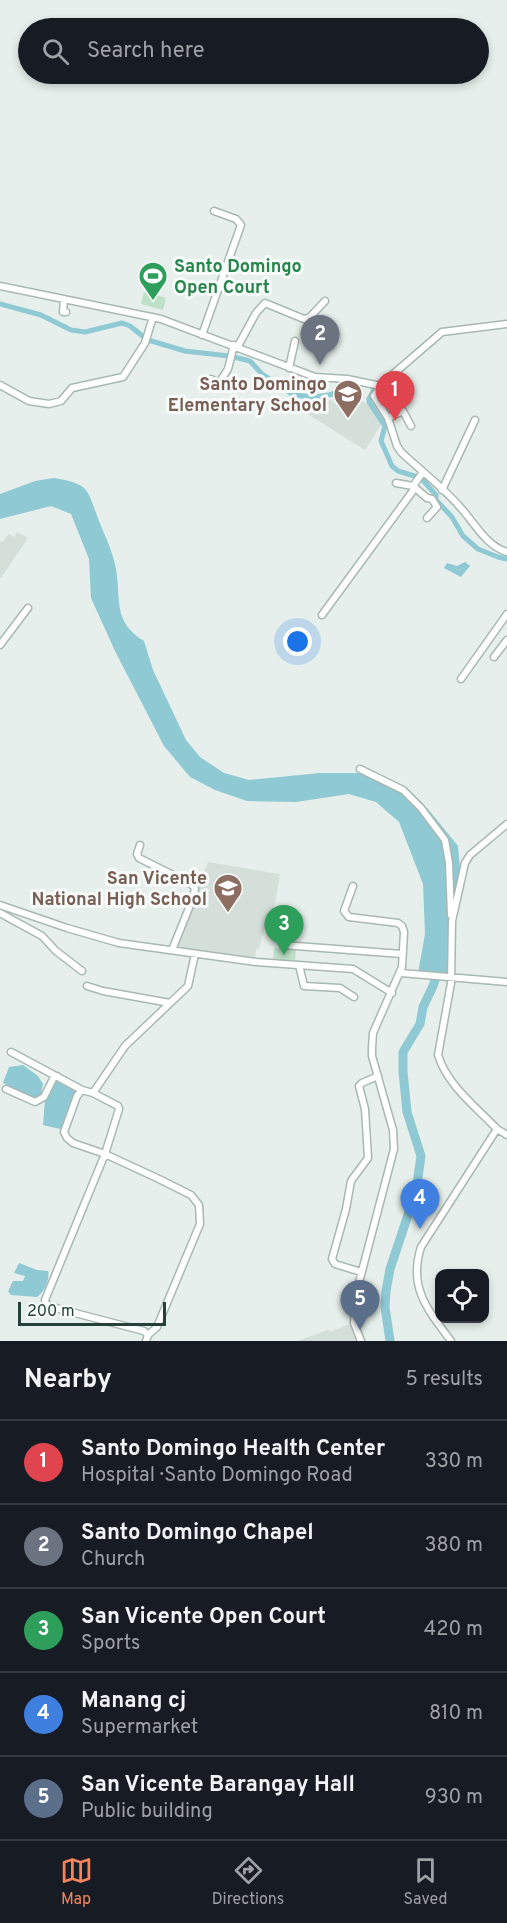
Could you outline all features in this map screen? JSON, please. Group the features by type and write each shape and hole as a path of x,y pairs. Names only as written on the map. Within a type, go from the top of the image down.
{"street":[{"path":"202,335 240,225 236,219 214,211"},
{"path":"0,286 153,317 315,377 347,379 381,386"},
{"path":"64,299 63,312 66,312"},
{"path":"211,379 219,383 228,369 236,346 256,313 265,303 304,319 309,318 325,301"},
{"path":"0,385 30,401 49,404 61,401 72,388 123,377 145,343 153,317"},
{"path":"507,324 442,332 381,386 377,390 375,399 388,418 397,446 420,475 442,490 460,507 481,533 507,552"},
{"path":"289,368 295,341"},
{"path":"388,418 403,411 411,426"},
{"path":"442,490 475,420"},
{"path":"322,615 414,487 420,475"},
{"path":"396,483 414,487 427,498 432,499 437,507 427,518"},
{"path":"0,645 28,608"},
{"path":"460,679 507,614"},
{"path":"494,657 507,640"},
{"path":"360,769 403,790 421,808 445,840 449,863 452,921 451,978 438,1055 441,1064 462,1094 497,1129 507,1135"},
{"path":"452,921 461,874 470,855 507,824"},
{"path":"140,845 137,854 139,858 195,888 172,950"},
{"path":"353,886 345,905 345,914 349,917 398,924 402,926 404,932 400,974 373,1033 372,1056 393,1130 394,1149 356,1291 354,1323 361,1341"},
{"path":"0,905 118,943 195,954 353,969 392,993"},
{"path":"0,913 42,936 56,951 82,971"},
{"path":"277,916 277,919 285,922 297,923 298,918"},
{"path":"285,922 283,945 402,954"},
{"path":"93,1093 125,1046 188,986 195,954"},
{"path":"299,965 304,986 340,988 354,997"},
{"path":"400,974 507,982"},
{"path":"87,986 170,1003"},
{"path":"11,1052 82,1090 118,1106 119,1109 105,1154 45,1300 46,1304 144,1331 147,1338 157,1327 200,1224 199,1205 191,1195 105,1154 73,1143 67,1138 64,1132 82,1090"},
{"path":"6,1089 35,1102 41,1101 54,1077 57,1076"},
{"path":"360,1273 334,1264 332,1259 351,1181 368,1158 365,1109 359,1086 378,1076"},
{"path":"451,1341 430,1313 419,1292 416,1277 417,1260 421,1247 497,1129"}],"shaded area":[{"name":"Santo Domingo Elementary School","path":"322,395 353,415 362,401 372,407 381,425 365,450 301,410 310,396 318,401"},
{"path":"17,532 28,538 0,579 0,541 2,542 9,534 14,537"},
{"name":"San Vicente National High School","path":"208,862 280,874 275,904 259,949 256,949 255,959 173,950"},
{"path":"352,1323 359,1341 297,1341 328,1330 330,1332"}],"green space":[{"name":"Santo Domingo Open Court","path":"144,292 166,298 163,310 141,304"},
{"path":"274,948 296,950 295,961 273,960"}],"water":[{"path":"54,478 75,483 86,490 89,495 115,563 120,610 123,618 134,634 144,641 153,670 186,740 200,757 224,773 249,780 320,773 368,773 428,809 458,846 460,869 450,975 418,973 425,934 423,884 399,822 376,802 349,794 296,802 247,801 215,790 190,777 164,746 115,651 91,598 89,559 71,514 51,506 0,519 0,494 35,481"},
{"path":"465,562 470,566 461,577 444,568 447,563 457,566"},
{"path":"23,1065 38,1076 43,1084 41,1094 34,1098 3,1083 9,1067"},
{"path":"56,1080 76,1090 77,1095 60,1129 43,1125 45,1100"},
{"path":"19,1263 37,1270 48,1271 46,1285 37,1297 11,1295 8,1291 13,1281 23,1281 25,1276 14,1273"}],"waterway":[{"path":"0,304 41,315 71,330 85,332 122,323 130,326 145,338"},
{"path":"148,340 185,351 229,356"},
{"path":"234,357 250,361 262,374 291,394 329,395 345,386 360,384"},
{"path":"369,385 374,390 369,402 385,426 381,441 392,466 398,471 421,478 436,495 436,500 452,517 463,536 478,549 507,559"},
{"path":"390,1341 385,1307 386,1291 390,1269 416,1191 421,1156 407,1112 403,1052 420,1024 423,1007 439,968"}],"place":[{"name":"Santo Domingo Open Court","path":"153,302"},
{"name":"Santo Domingo Chapel","path":"320,365"},
{"name":"Santo Domingo Elementary School","path":"348,420"},
{"name":"Santo Domingo Health Center","path":"395,421"},
{"name":"San Vicente National High School","path":"228,914"},
{"name":"San Vicente Open Court","path":"284,955"},
{"name":"Manang cj","path":"420,1229"},
{"name":"San Vicente Barangay Hall","path":"360,1330"}]}
